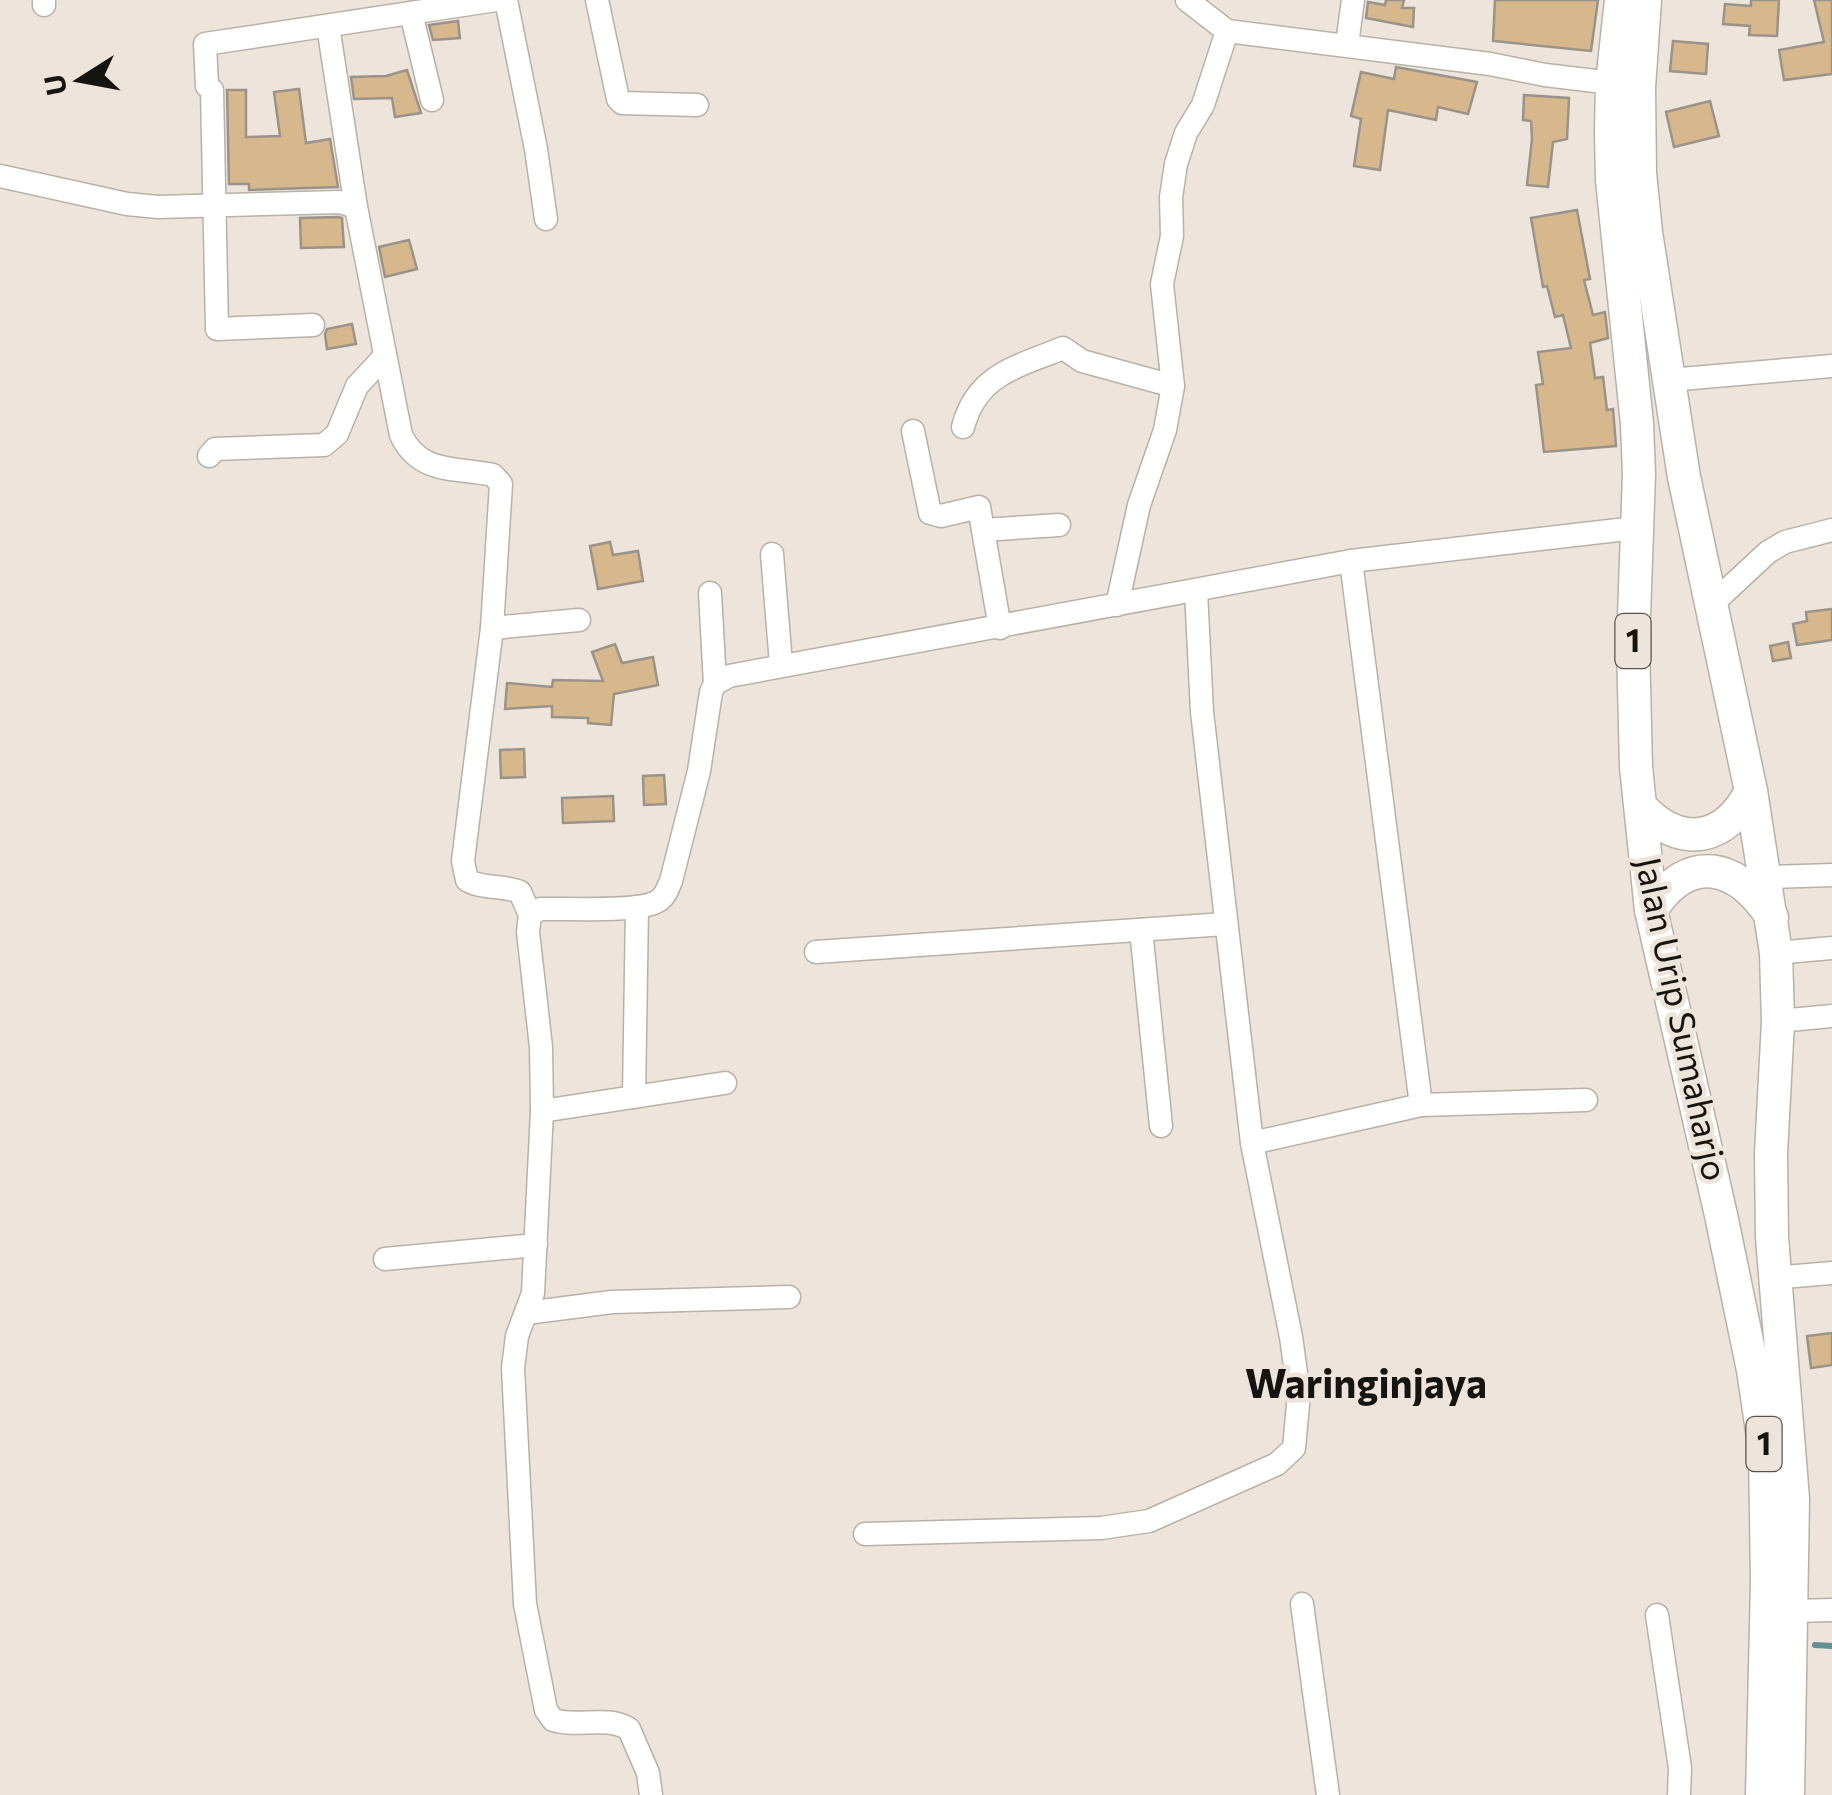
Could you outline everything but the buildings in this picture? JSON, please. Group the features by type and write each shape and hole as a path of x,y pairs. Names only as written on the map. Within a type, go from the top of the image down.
{"highway":[{"name":"Jalan Urip Sumaharjo","path":"1621,0 1612,83 1632,233 1639,474 1633,704 1641,807 1652,910 1754,1370 1763,1435 1767,1499 1762,1795"},
{"name":"Jalan Urip Sumaharjo","path":"1626,177 1640,88 1645,0"},
{"name":"Jalan Urip Sumaharjo","path":"1632,233 1669,380 1684,477 1751,791 1776,953 1778,1021 1771,1154 1774,1278 1794,1498 1788,1795"},
{"path":"1641,807 1667,829 1678,834 1701,835 1723,827 1740,812 1751,791"},
{"path":"1652,910 1663,892 1680,878 1700,872 1722,873 1742,881 1772,917"}],"street":[{"path":"313,325 217,329 212,90 207,86 204,44 496,0"},
{"path":"506,0 546,219"},
{"path":"596,0 622,104 698,104"},
{"path":"1188,0 1226,31 1347,44 1612,83"},
{"path":"1347,44 1353,0"},
{"path":"410,13 432,100"},
{"path":"328,26 356,208 401,435 406,445 431,465 493,475 501,484 492,628 463,861 464,876 474,884 496,884 520,892 530,915 528,932 542,1111 533,1293 516,1336 513,1368 525,1604 546,1710 553,1720 564,1724 612,1722 629,1729 648,1773 651,1795"},
{"path":"1117,605 1172,386 1162,284 1172,236 1171,197 1176,164 1186,133 1203,105 1226,31"},
{"path":"0,176 126,204 340,202 356,208"},
{"path":"964,427 968,408 988,382 1063,348 1082,362 1172,386"},
{"path":"209,456 215,449 324,445 337,434 357,386 386,356"},
{"path":"1669,380 1832,366"},
{"path":"913,432 930,513 941,516 979,507 1000,628"},
{"path":"983,530 1059,525"},
{"path":"715,684 729,676 781,664 1000,628 1351,560 1635,528"},
{"path":"1712,604 1768,552 1785,542 1832,530"},
{"path":"772,554 781,664"},
{"path":"1351,560 1421,1105"},
{"path":"865,1534 1101,1528 1149,1521 1277,1464 1294,1448 1299,1394 1252,1143 1202,712 1196,591"},
{"path":"530,915 540,909 636,907 657,902 671,881 715,684 710,593"},
{"path":"492,628 580,620"},
{"path":"1766,878 1832,875"},
{"path":"634,1097 636,907"},
{"path":"816,952 1225,924"},
{"path":"1141,930 1162,1126"},
{"path":"1776,953 1832,948"},
{"path":"1778,1021 1832,1016"},
{"path":"542,1111 725,1083"},
{"path":"1252,1143 1421,1105 1586,1100"},
{"path":"385,1260 536,1245"},
{"path":"1774,1278 1832,1273"},
{"path":"526,1313 631,1301 789,1297"},
{"path":"1302,1604 1328,1795"},
{"path":"1794,1610 1832,1610"},
{"path":"1656,1615 1680,1768 1678,1795"}],"waterway":[{"path":"1815,1645 1832,1646"}],"district":[{"name":"Waringinjaya","path":"1366,1384"}]}
